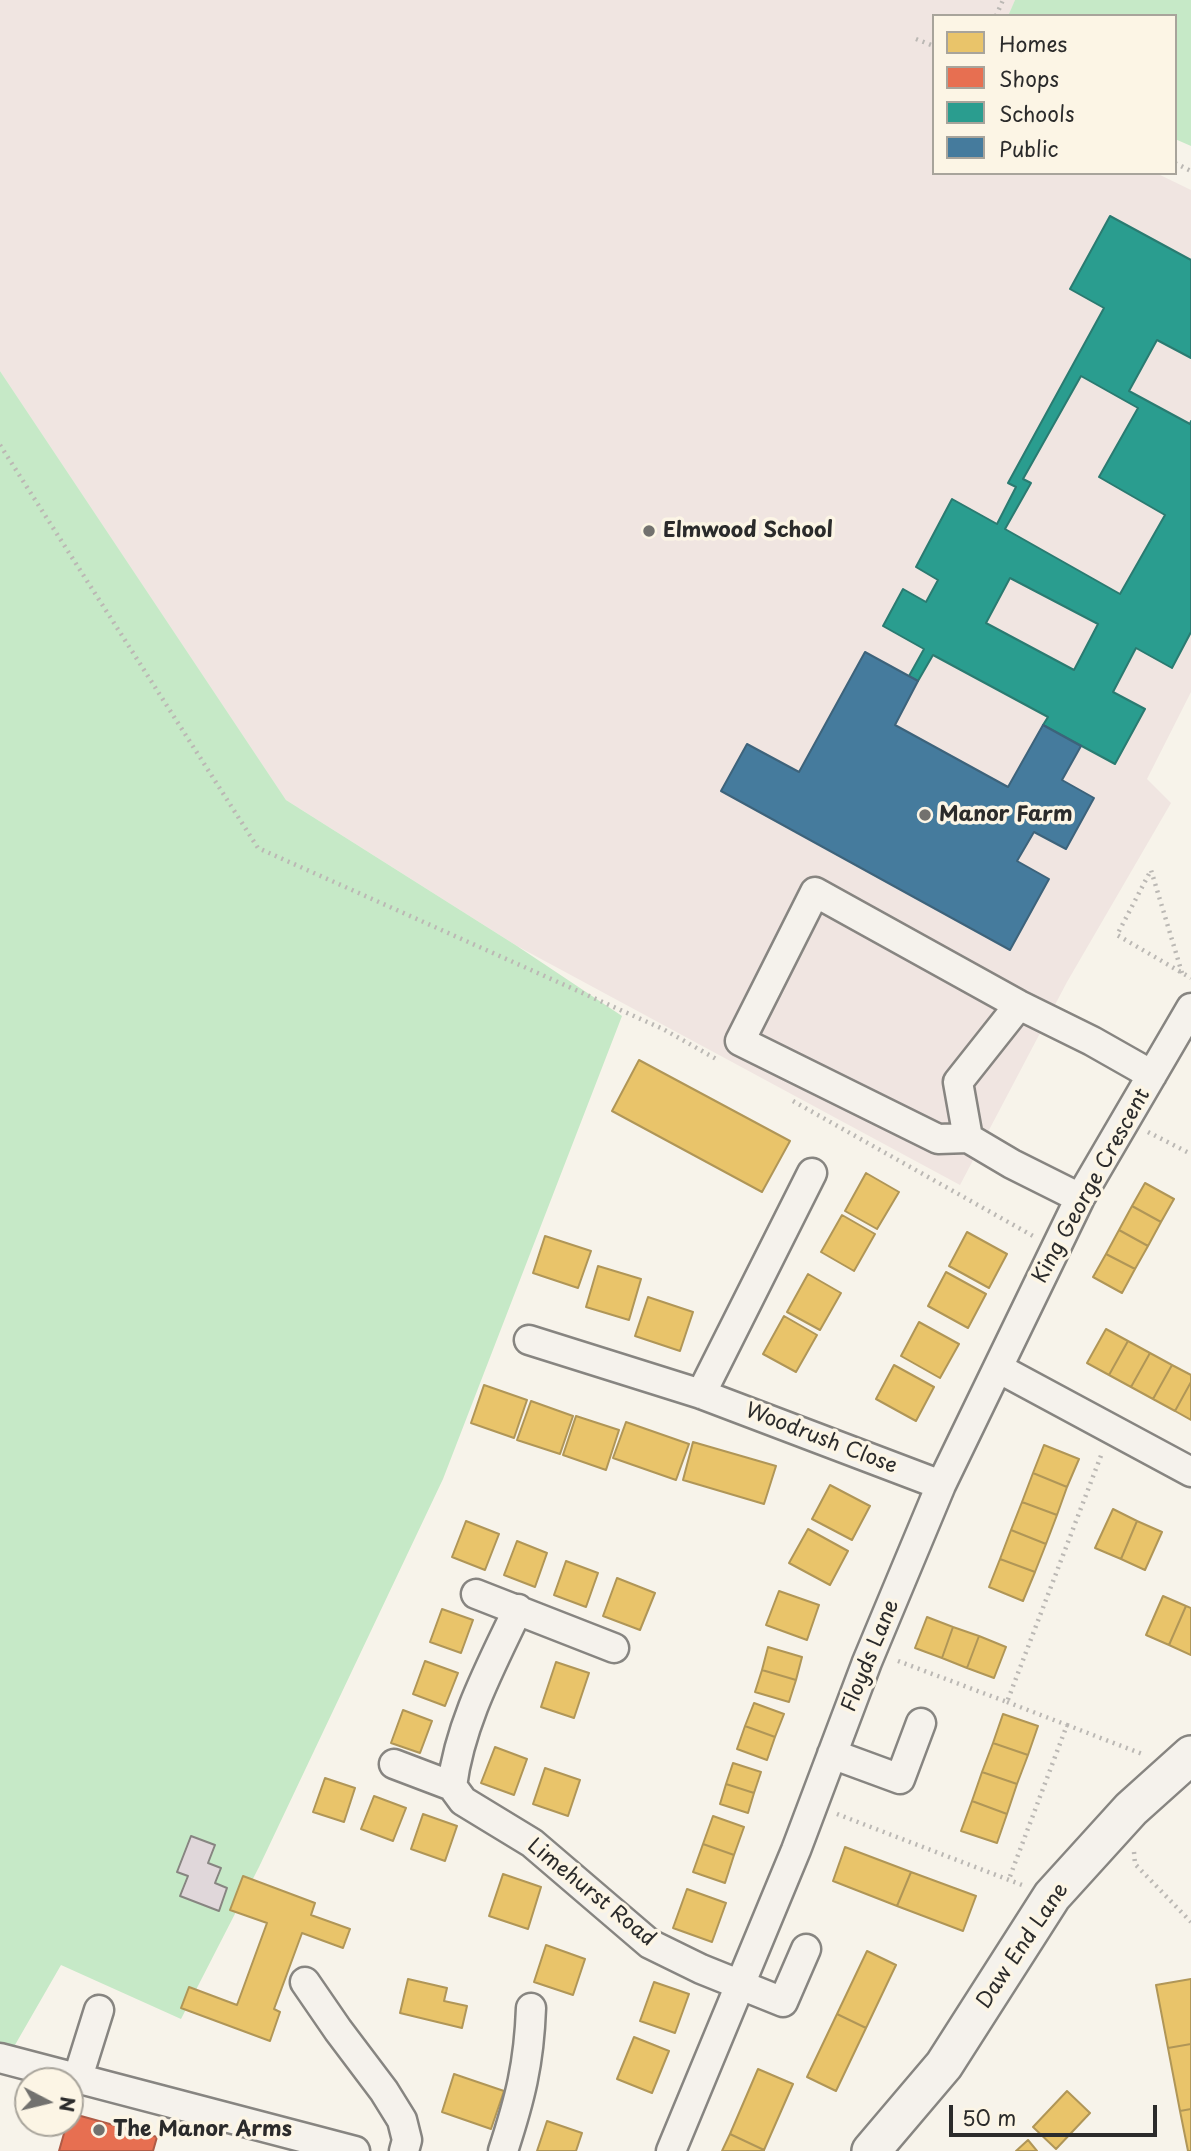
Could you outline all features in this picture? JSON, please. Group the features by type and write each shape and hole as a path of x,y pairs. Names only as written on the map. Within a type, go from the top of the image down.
{"main road":[{"name":"Daw End Lane","path":"871,2151 944,2065 1052,1896 1131,1809 1184,1761"}],"street":[{"path":"1080,1198 1012,1164 968,1138 938,1139 740,1041 815,892 1152,1075"},
{"path":"968,1138 958,1082 1019,1005"},
{"name":"King George Crescent","path":"998,1368 1080,1198 1191,1008"},
{"path":"701,1394 812,1174"},
{"name":"Woodrush Close","path":"529,1340 701,1394 941,1485"},
{"path":"998,1368 1191,1472"},
{"name":"Floyds Lane","path":"671,2151 941,1485 998,1368"},
{"path":"476,1594 614,1647"},
{"path":"452,1786 460,1743 482,1685 518,1609"},
{"path":"832,1754 900,1779 921,1723"},
{"name":"Limehurst Road","path":"394,1764 452,1786 463,1801 532,1843 650,1944 701,1969 783,2002 806,1949"},
{"path":"305,1982 402,2120 407,2140 404,2151"},
{"path":"503,2151 529,2056 531,2008"},
{"path":"81,2067 99,2010"},
{"path":"0,2058 37,2067"},
{"path":"84,2079 355,2151"}],"path":[{"path":"916,38 932,45"},
{"path":"0,445 258,848 663,1029 723,1062"},
{"path":"1182,973 1151,870 1116,935 1182,973 1191,978"},
{"path":"782,1095 1055,1248"},
{"path":"1126,1121 1191,1154"},
{"path":"1007,1702 1111,1429"},
{"path":"872,1651 1067,1725 1184,1761"},
{"path":"1009,1880 1067,1725"},
{"path":"813,1805 1052,1896"},
{"path":"1131,1809 1135,1864 1191,1922"}],"shaded area":[{"name":"Elmwood School","path":"0,0 1015,0 1009,14 932,14 932,175 1160,175 1191,190 1191,692 1147,779 1171,803 1067,982 960,1185 517,946 286,800 0,371"}],"green space":[{"path":"1015,0 1191,0 1191,146 1177,140 1177,14 1009,14"},
{"path":"0,371 286,800 517,946 622,1016 443,1479 259,1867 181,2019 61,1965 0,2071"}],"building: Homes":[{"path":"639,1060 790,1141 762,1192 612,1111"},
{"path":"866,1173 899,1192 877,1229 845,1211"},
{"path":"1145,1183 1174,1199 1161,1222 1132,1206"},
{"path":"1132,1206 1161,1222 1148,1246 1119,1230"},
{"path":"842,1215 875,1234 854,1271 821,1252"},
{"path":"1119,1230 1148,1246 1135,1269 1106,1254"},
{"path":"967,1232 1007,1254 989,1288 949,1266"},
{"path":"545,1236 591,1251 578,1288 533,1273"},
{"path":"1106,1254 1135,1269 1122,1293 1093,1277"},
{"path":"598,1266 641,1279 629,1320 586,1307"},
{"path":"946,1272 986,1294 968,1328 928,1306"},
{"path":"808,1274 841,1293 820,1330 787,1312"},
{"path":"648,1297 693,1312 680,1351 635,1336"},
{"path":"784,1316 817,1335 796,1372 763,1354"},
{"path":"919,1322 959,1344 940,1378 901,1356"},
{"path":"1106,1329 1128,1341 1109,1375 1087,1363"},
{"path":"1128,1341 1150,1353 1131,1387 1109,1375"},
{"path":"1150,1353 1172,1365 1153,1399 1131,1387"},
{"path":"894,1365 934,1387 916,1421 876,1399"},
{"path":"1172,1365 1191,1375 1191,1382 1175,1411 1153,1399"},
{"path":"1191,1382 1191,1420 1175,1411"},
{"path":"484,1385 527,1400 514,1438 471,1423"},
{"path":"531,1401 573,1416 560,1454 517,1440"},
{"path":"576,1416 619,1430 606,1470 563,1455"},
{"path":"626,1422 689,1444 676,1480 613,1458"},
{"path":"693,1442 776,1466 764,1504 683,1480"},
{"path":"1044,1445 1079,1459 1067,1487 1033,1473"},
{"path":"1033,1473 1067,1487 1057,1515 1022,1502"},
{"path":"830,1485 870,1506 852,1540 812,1519"},
{"path":"1022,1502 1057,1515 1046,1544 1011,1530"},
{"path":"1113,1509 1137,1521 1121,1559 1095,1548"},
{"path":"466,1521 499,1534 485,1570 452,1557"},
{"path":"1137,1521 1162,1532 1145,1570 1121,1559"},
{"path":"808,1529 848,1551 830,1585 789,1563"},
{"path":"1011,1530 1046,1544 1035,1572 1000,1559"},
{"path":"517,1541 547,1553 535,1587 504,1575"},
{"path":"1000,1559 1035,1572 1023,1601 989,1587"},
{"path":"566,1561 598,1573 586,1607 554,1595"},
{"path":"617,1578 655,1593 640,1630 603,1616"},
{"path":"779,1591 819,1605 807,1640 766,1625"},
{"path":"1163,1596 1186,1606 1169,1645 1146,1635"},
{"path":"1186,1606 1191,1608 1191,1655 1169,1645"},
{"path":"442,1609 473,1620 461,1653 430,1642"},
{"path":"927,1617 953,1627 942,1658 915,1648"},
{"path":"953,1627 979,1636 967,1668 942,1658"},
{"path":"979,1636 1006,1647 994,1678 967,1668"},
{"path":"768,1647 802,1657 796,1680 762,1670"},
{"path":"425,1661 458,1673 445,1706 413,1694"},
{"path":"556,1662 589,1673 574,1718 541,1707"},
{"path":"762,1670 796,1680 789,1702 755,1692"},
{"path":"754,1703 784,1714 775,1737 745,1726"},
{"path":"403,1710 432,1721 420,1753 391,1743"},
{"path":"1003,1714 1038,1726 1028,1755 993,1743"},
{"path":"745,1726 775,1737 767,1760 737,1749"},
{"path":"993,1743 1028,1755 1017,1784 982,1772"},
{"path":"495,1747 527,1759 514,1795 481,1783"},
{"path":"733,1763 761,1772 754,1793 726,1784"},
{"path":"545,1768 580,1780 568,1816 533,1804"},
{"path":"982,1772 1017,1784 1007,1814 972,1801"},
{"path":"325,1778 355,1788 344,1822 313,1812"},
{"path":"726,1784 754,1793 748,1813 720,1804"},
{"path":"374,1796 406,1808 393,1841 361,1829"},
{"path":"972,1801 1007,1814 997,1843 961,1831"},
{"path":"423,1814 457,1826 445,1861 411,1849"},
{"path":"713,1816 744,1827 734,1855 703,1844"},
{"path":"703,1844 734,1855 725,1883 693,1872"},
{"path":"845,1847 911,1872 897,1906 833,1881"},
{"path":"911,1872 976,1896 963,1931 897,1906"},
{"path":"503,1874 541,1887 528,1929 489,1916"},
{"path":"243,1876 315,1903 311,1915 350,1929 343,1948 302,1933 274,2009 280,2012 270,2041 181,2008 189,1987 237,2005 267,1923 230,1910"},
{"path":"687,1889 726,1903 712,1942 673,1928"},
{"path":"546,1945 585,1959 573,1995 534,1982"},
{"path":"867,1951 896,1965 866,2028 837,2014"},
{"path":"408,1979 447,1988 444,2001 467,2006 462,2028 400,2013"},
{"path":"1191,1979 1191,2044 1168,2048 1156,1985"},
{"path":"654,1982 689,1994 675,2033 640,2021"},
{"path":"837,2014 866,2028 836,2091 807,2077"},
{"path":"634,2037 669,2051 652,2093 617,2079"},
{"path":"1191,2044 1191,2109 1180,2111 1168,2048"},
{"path":"758,2069 793,2084 764,2150 730,2134"},
{"path":"454,2074 504,2091 491,2129 442,2112"},
{"path":"1067,2091 1090,2113 1056,2149 1033,2127"},
{"path":"1191,2109 1191,2151 1188,2151 1180,2111"},
{"path":"547,2121 582,2133 576,2151 537,2151"},
{"path":"730,2134 764,2150 764,2151 722,2151"},
{"path":"1028,2140 1037,2151 1016,2151"}],"building: Shops":[{"name":"The Manor Arms","path":"84,2117 157,2137 153,2151 59,2151 63,2137 84,2137"}],"building: Schools":[{"path":"1110,216 1191,260 1191,358 1157,340 1129,391 1190,424 1191,421 1191,632 1172,668 1136,648 1113,692 1145,709 1115,764 1043,725 1048,717 933,655 918,681 909,676 924,649 883,626 903,589 926,602 938,580 916,567 952,499 997,524 1016,487 1008,483 1104,308 1070,289","holes":["1081,376 1138,408 1099,477 1165,515 1120,594 1005,529 1031,483 1023,479","1010,578 1098,624 1074,670 986,623"]}],"building: Public":[{"name":"Manor Farm","path":"865,652 918,681 895,725 1008,787 1043,725 1081,746 1062,780 1094,798 1066,849 1034,832 1017,861 1049,879 1010,950 721,791 747,744 799,772"}],"building: Other":[{"path":"191,1836 215,1845 208,1863 221,1868 215,1883 227,1888 219,1911 180,1896 188,1876 177,1872"}],"place":[{"name":"Elmwood School","path":"649,531"},
{"name":"Manor Farm","path":"925,815"},
{"name":"The Manor Arms","path":"99,2130"}]}
